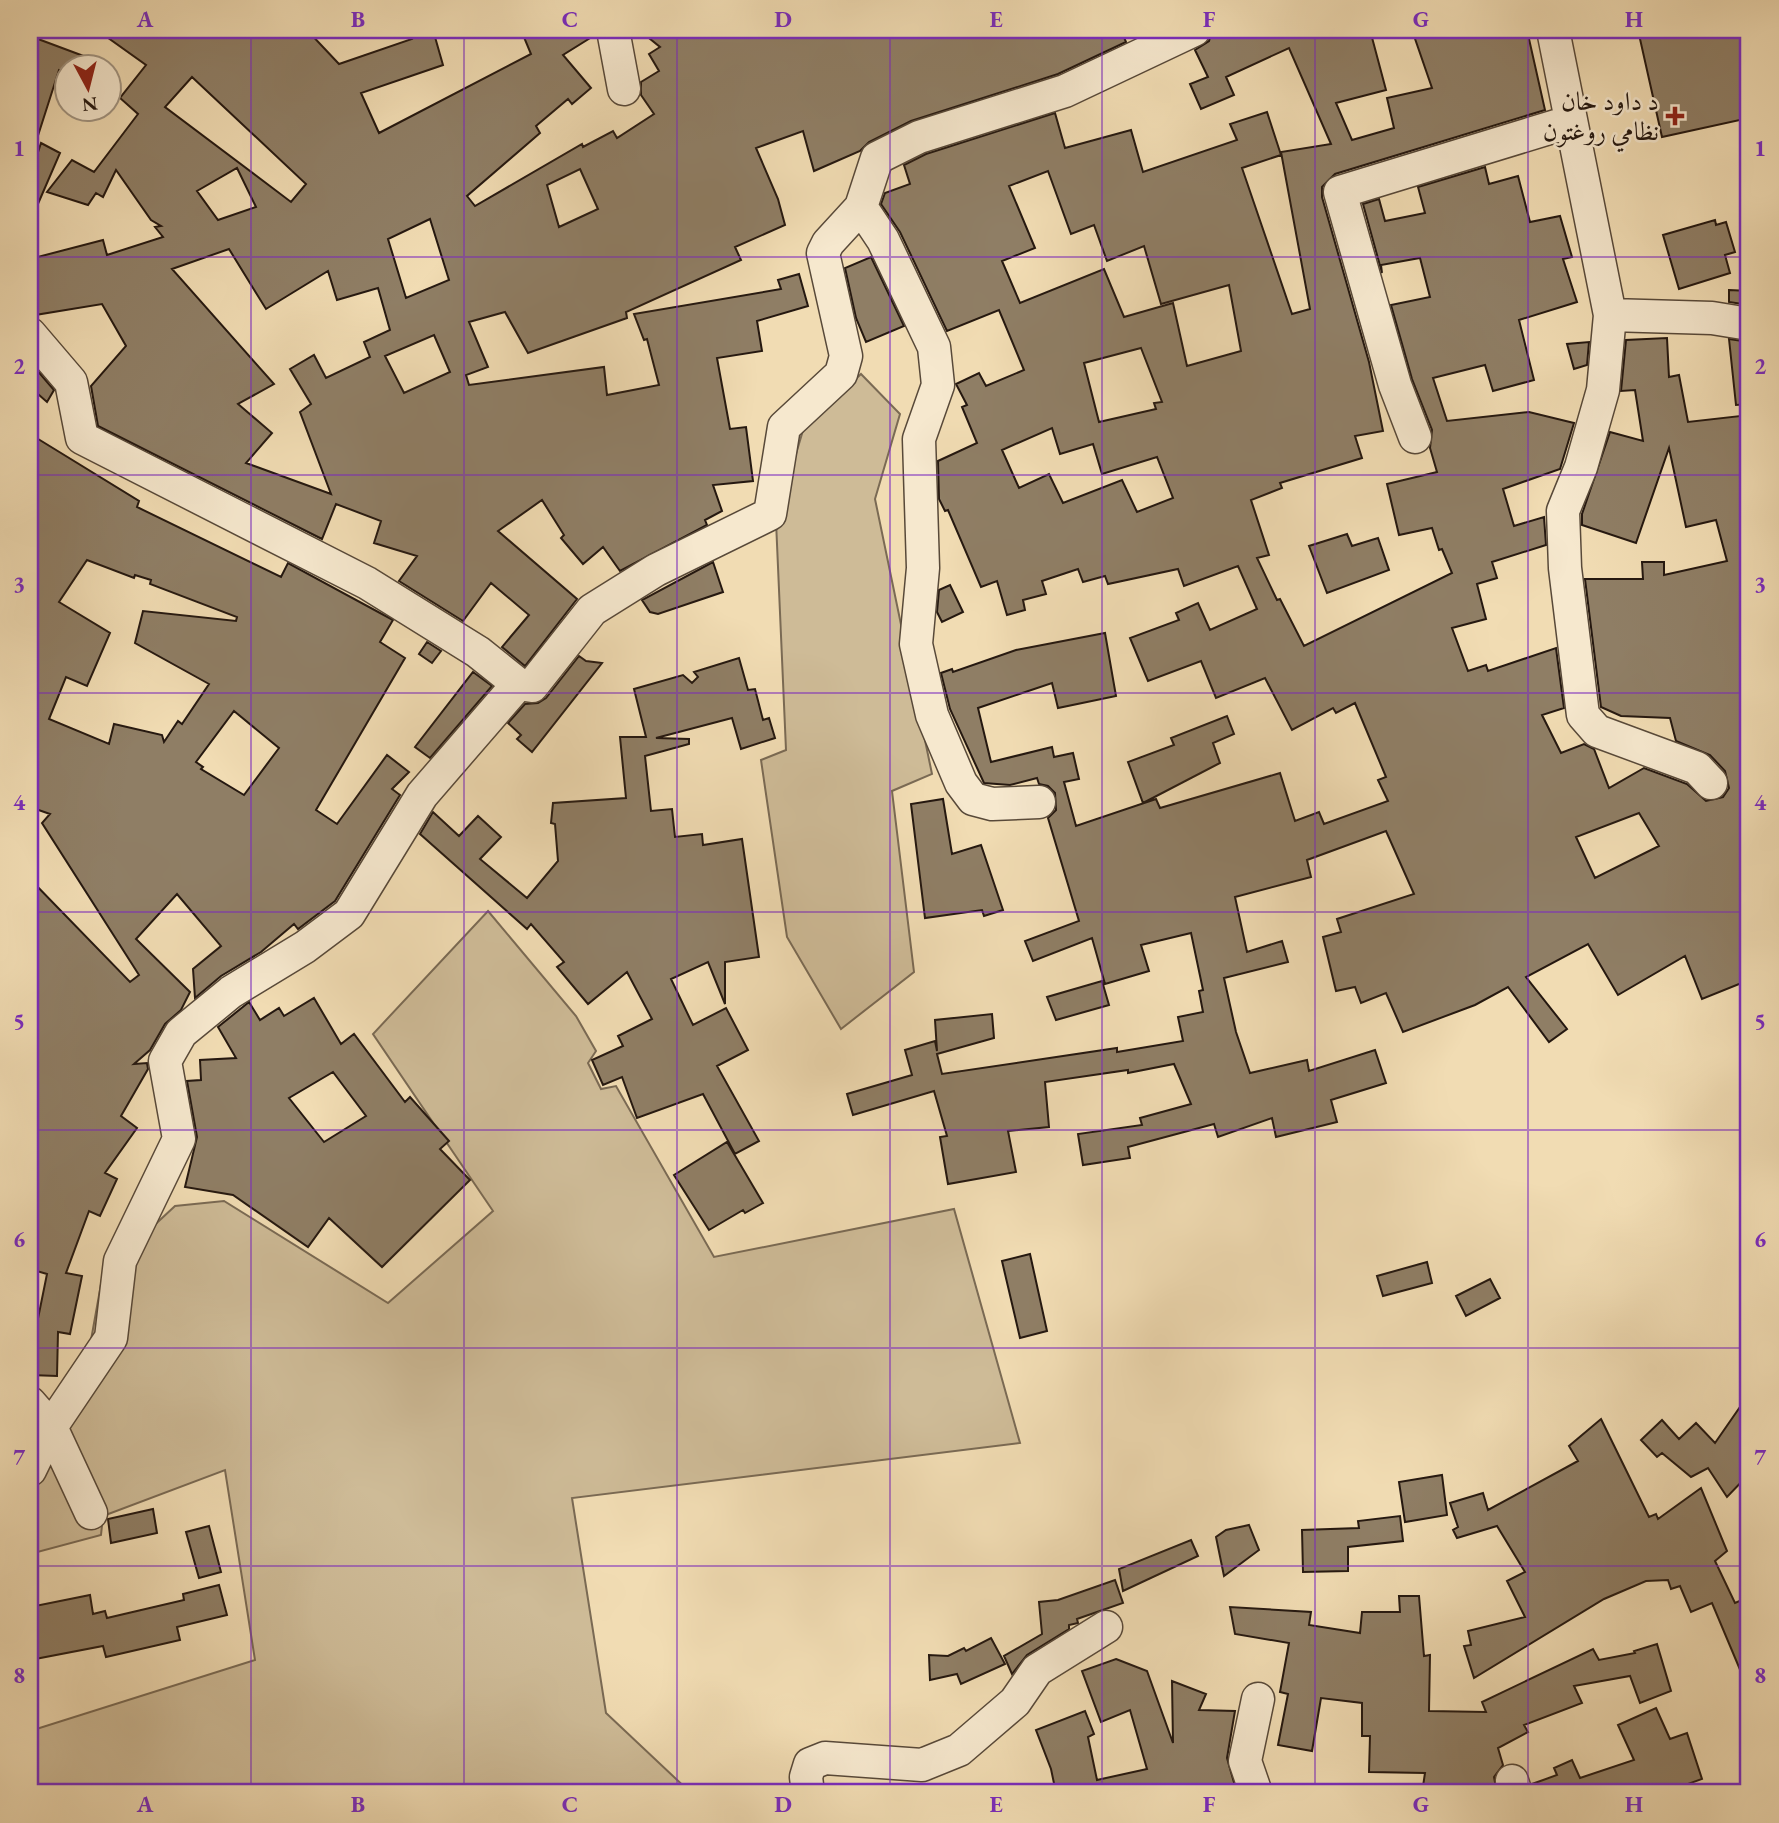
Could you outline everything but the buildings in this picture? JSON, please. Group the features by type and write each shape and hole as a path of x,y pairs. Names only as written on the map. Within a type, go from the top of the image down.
{"street":[{"path":"613,30 624,89"},
{"path":"30,334 71,382 82,438 367,583 478,652 518,684 532,685 592,610 656,570 770,514 784,427 841,374 846,356 823,253 828,243 861,207 877,158 919,137 1065,91 1194,30"},
{"path":"1553,30 1569,122 1610,315 1603,390 1581,467 1563,510 1565,568 1583,715 1597,731 1697,768 1711,783"},
{"path":"1415,437 1395,386 1340,192 1569,122"},
{"path":"861,207 883,240 934,347 938,385 919,439 923,568 916,644 932,715 961,783 972,799 992,804 1039,802"},
{"path":"1610,315 1712,318 1749,324"},
{"path":"30,1470 51,1427 111,1338 120,1261 179,1139 165,1062 181,1033 231,992 305,947 349,914 422,796 518,684"},
{"path":"30,1403 51,1427 92,1513"},
{"path":"808,1793 806,1777 810,1764 825,1758 922,1765 959,1750 1015,1702 1037,1670 1107,1627"},
{"path":"1254,1793 1245,1761 1258,1699"}],"shaded area":[{"path":"861,374 900,414 875,499 932,774 892,791 914,972 841,1029 787,937 761,760 786,750 776,521 804,427"},
{"path":"488,911 576,1016 596,1051 588,1063 601,1089 616,1086 714,1257 954,1209 1020,1443 572,1498 606,1713 691,1793 30,1793 30,1731 255,1660 225,1470 103,1516 101,1535 30,1554 30,1468 79,1407 103,1273 175,1206 224,1201 388,1303 493,1211 373,1034"}],"place":[{"name":"د داود خان نظامي روغتون","path":"1675,116"}]}
